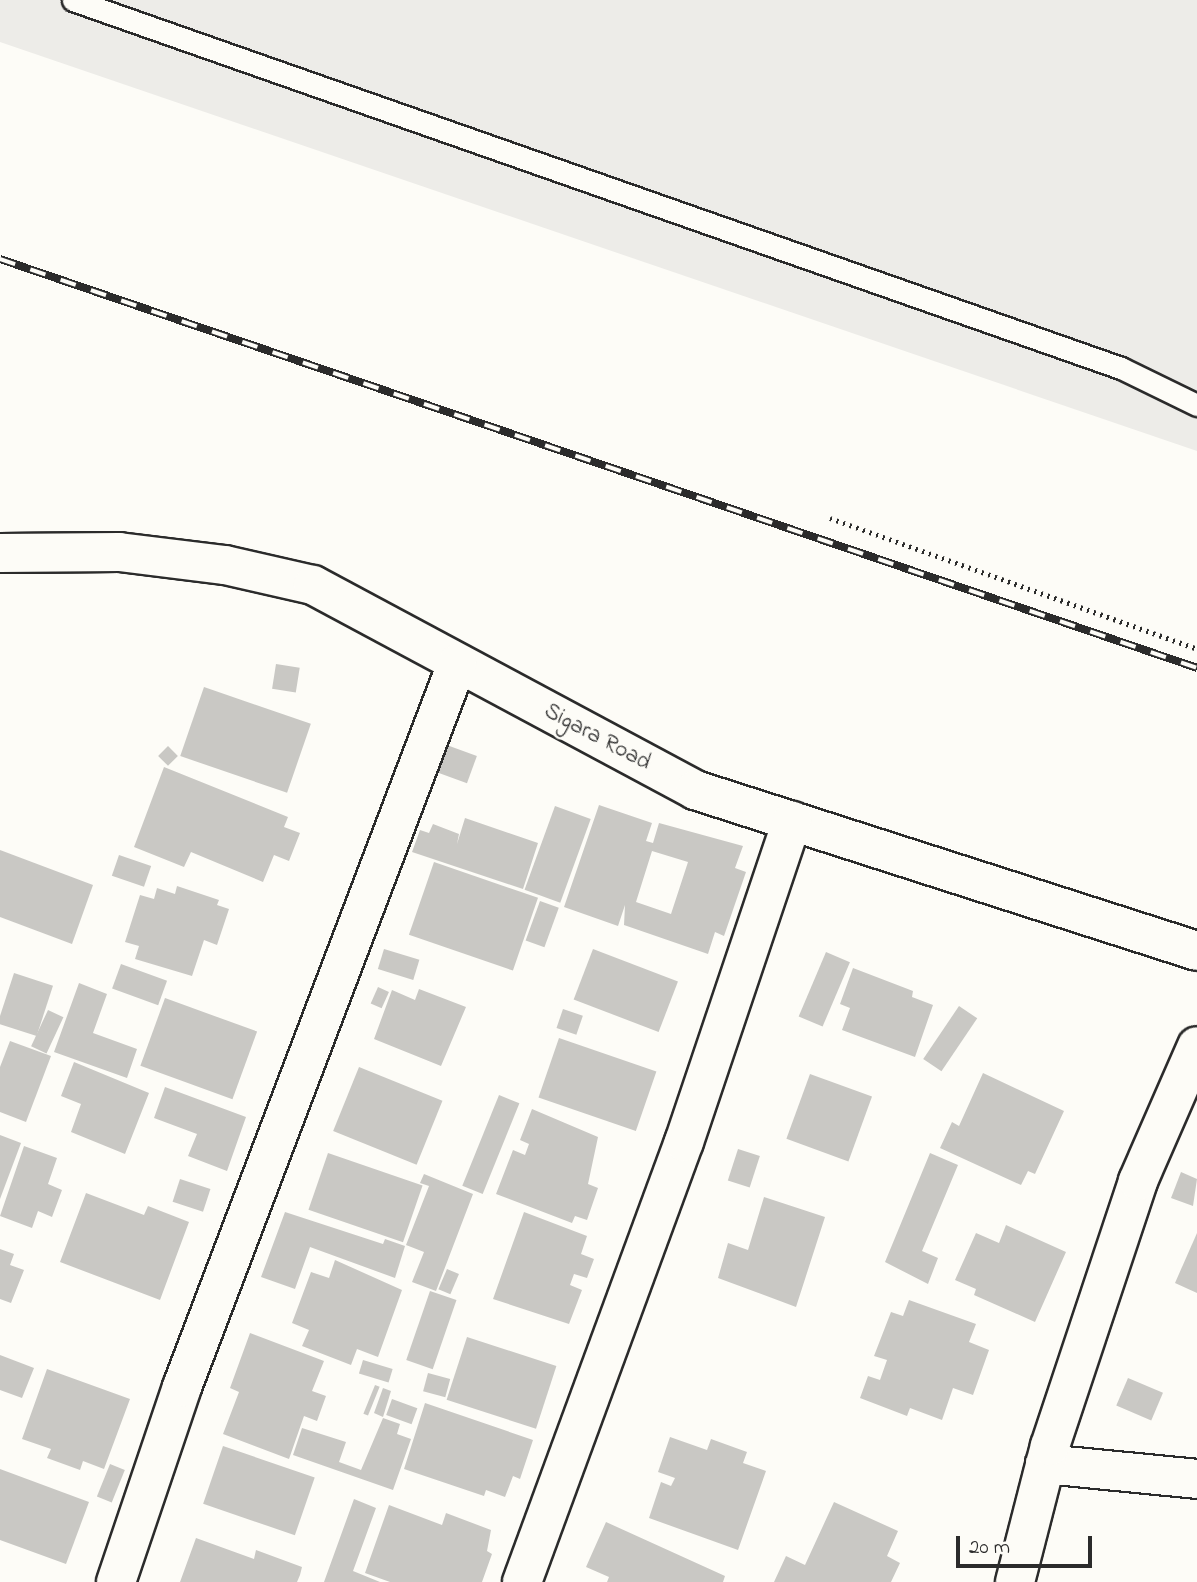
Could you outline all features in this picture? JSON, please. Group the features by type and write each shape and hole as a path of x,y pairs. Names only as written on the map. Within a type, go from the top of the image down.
{"street":[{"name":"Sigara Road","path":"0,553 119,552 225,565 313,585 404,630 457,664 695,790 1197,951"},
{"path":"116,1582 182,1387 457,664"},
{"path":"522,1582 684,1142 792,821"},
{"path":"1015,1582 1045,1464 1138,1181 1197,1046"},
{"path":"1045,1464 1197,1479"}],"lane":[{"path":"73,0 1121,368 1197,405"}],"path":[{"path":"830,518 1197,649"}],"shaded area":[{"path":"0,0 1197,0 1197,451 0,42"}],"building":[{"path":"276,664 300,668 296,692 272,689"},
{"path":"204,687 311,724 287,793 180,756"},
{"path":"444,744 477,756 467,783 434,771"},
{"path":"168,746 178,756 168,766 158,756"},
{"path":"164,767 288,817 284,827 300,833 289,861 274,855 263,882 191,852 184,867 134,847"},
{"path":"599,805 652,823 646,841 653,843 659,823 743,846 735,868 746,872 724,936 715,932 708,954 624,925 625,905 618,926 564,907","holes":["652,851 688,862 671,914 636,902"]},
{"path":"555,806 591,819 560,903 525,890"},
{"path":"465,818 538,843 523,889 412,852 420,830 429,833 433,824 459,834 457,844"},
{"path":"0,850 93,885 72,944 0,917"},
{"path":"119,855 151,866 144,887 112,876"},
{"path":"434,862 538,898 513,971 409,935"},
{"path":"177,886 219,900 217,905 229,909 217,945 204,940 192,976 135,959 139,946 125,942 140,895 154,899 157,888 175,894"},
{"path":"540,901 559,908 544,947 526,940"},
{"path":"384,949 419,960 413,980 378,969"},
{"path":"593,949 678,982 659,1032 574,999"},
{"path":"826,952 850,962 823,1027 799,1016"},
{"path":"121,964 167,981 158,1005 112,988"},
{"path":"853,968 913,991 912,997 933,1005 915,1057 842,1030 850,1008 840,1004"},
{"path":"14,973 53,986 37,1036 0,1024 0,1016"},
{"path":"79,983 107,994 93,1033 137,1049 127,1078 54,1052"},
{"path":"378,987 389,992 382,1008 371,1003"},
{"path":"419,989 466,1007 441,1066 374,1039 392,990 415,1000"},
{"path":"165,998 257,1032 232,1099 140,1066"},
{"path":"959,1006 977,1018 941,1071 923,1059"},
{"path":"563,1009 583,1016 576,1035 556,1028"},
{"path":"48,1010 63,1017 47,1053 31,1046"},
{"path":"559,1038 656,1072 636,1131 538,1098"},
{"path":"10,1041 51,1056 26,1122 0,1112 0,1067"},
{"path":"74,1062 149,1093 125,1154 71,1132 81,1104 61,1096"},
{"path":"359,1067 442,1101 417,1165 333,1131"},
{"path":"983,1073 1064,1111 1035,1174 1028,1171 1021,1185 940,1148 952,1122 959,1126"},
{"path":"810,1074 872,1097 848,1161 786,1139"},
{"path":"165,1087 246,1117 227,1171 188,1156 197,1134 154,1118"},
{"path":"499,1095 519,1103 483,1194 462,1186"},
{"path":"532,1109 598,1137 588,1184 598,1188 587,1220 575,1216 572,1223 496,1194 513,1150 525,1155 529,1144 520,1140"},
{"path":"0,1135 21,1143 0,1199"},
{"path":"24,1146 57,1158 48,1184 62,1190 52,1217 38,1211 32,1228 0,1216"},
{"path":"738,1149 760,1156 750,1187 728,1180"},
{"path":"328,1153 423,1186 403,1242 308,1210"},
{"path":"930,1153 958,1165 922,1251 938,1258 928,1284 885,1262"},
{"path":"1181,1172 1197,1179 1193,1206 1171,1198"},
{"path":"424,1174 473,1194 436,1291 412,1282 424,1252 406,1245 429,1186 420,1183"},
{"path":"180,1179 210,1189 203,1212 173,1202"},
{"path":"86,1193 144,1215 148,1206 189,1222 160,1300 60,1262"},
{"path":"764,1197 825,1217 796,1307 718,1278 728,1243 748,1250"},
{"path":"285,1212 383,1244 385,1239 405,1246 395,1278 310,1247 295,1289 261,1277"},
{"path":"524,1212 587,1236 581,1254 594,1259 587,1278 574,1274 570,1285 582,1290 569,1324 493,1299"},
{"path":"1006,1225 1066,1252 1035,1322 974,1295 976,1289 955,1280 976,1233 999,1243"},
{"path":"1197,1233 1197,1293 1175,1283"},
{"path":"0,1249 14,1254 10,1265 24,1270 11,1303 0,1299"},
{"path":"335,1260 402,1290 378,1357 357,1349 351,1365 302,1346 309,1330 292,1323 311,1272 329,1278"},
{"path":"447,1269 459,1274 450,1294 438,1289"},
{"path":"430,1291 456,1300 433,1369 406,1360"},
{"path":"909,1300 976,1324 969,1342 989,1350 973,1395 953,1388 942,1420 910,1408 907,1416 860,1398 868,1376 880,1380 887,1360 874,1356 891,1312 903,1316"},
{"path":"250,1333 324,1361 312,1391 326,1396 317,1421 304,1416 289,1459 223,1434 239,1392 230,1388"},
{"path":"467,1337 556,1366 536,1429 447,1400"},
{"path":"0,1355 34,1368 22,1398 0,1390"},
{"path":"363,1360 393,1369 389,1382 359,1373"},
{"path":"47,1369 130,1399 104,1469 83,1461 80,1470 47,1458 51,1449 22,1439"},
{"path":"428,1373 450,1379 445,1397 423,1391"},
{"path":"1128,1378 1163,1393 1151,1420 1116,1406"},
{"path":"375,1385 380,1387 368,1416 363,1414"},
{"path":"383,1388 391,1391 383,1417 374,1413"},
{"path":"392,1399 417,1408 412,1424 386,1415"},
{"path":"425,1403 533,1440 520,1479 513,1476 505,1497 486,1490 484,1496 404,1469"},
{"path":"383,1418 400,1424 397,1434 411,1439 393,1490 293,1455 302,1428 346,1442 339,1462 361,1470"},
{"path":"670,1437 707,1450 711,1439 747,1452 743,1463 766,1471 738,1550 649,1518 661,1482 671,1486 675,1478 658,1472"},
{"path":"223,1446 315,1478 295,1535 203,1504"},
{"path":"110,1464 125,1470 112,1502 97,1496"},
{"path":"0,1469 89,1502 66,1564 0,1540"},
{"path":"354,1499 376,1508 353,1571 380,1582 324,1582"},
{"path":"834,1502 898,1531 887,1556 900,1563 891,1582 774,1582 786,1556 805,1565"},
{"path":"389,1505 442,1525 446,1513 491,1530 487,1551 492,1554 482,1582 390,1582 365,1573"},
{"path":"606,1522 725,1576 723,1582 607,1582 609,1577 586,1567"},
{"path":"196,1538 254,1559 256,1550 302,1567 300,1575 297,1582 180,1582"}],"railway":[{"path":"0,259 1197,668"}]}
